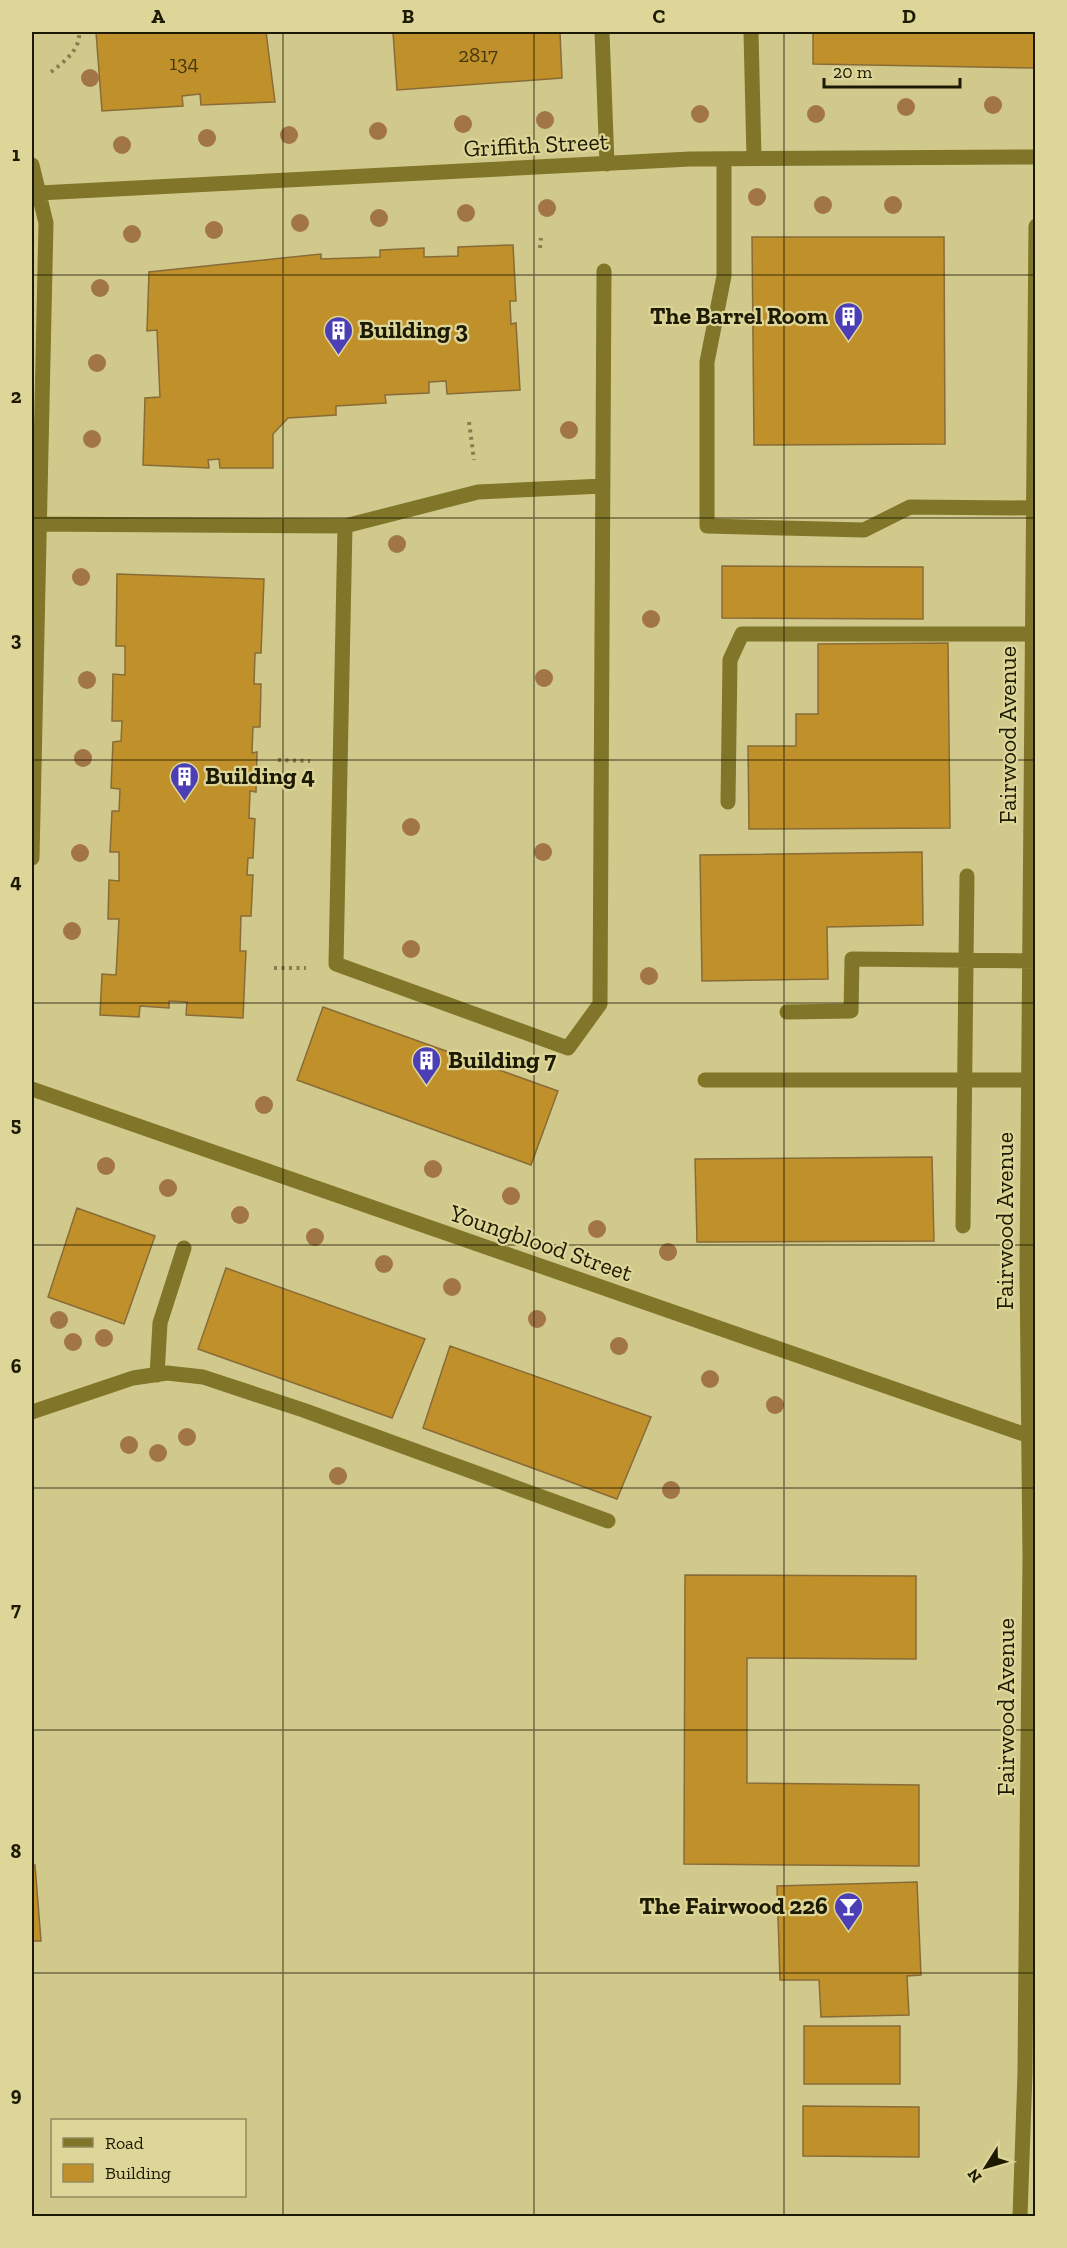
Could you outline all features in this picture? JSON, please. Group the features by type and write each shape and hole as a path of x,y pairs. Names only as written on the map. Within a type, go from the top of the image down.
{"street":[{"path":"602,32 607,164"},
{"path":"751,32 754,158"},
{"name":"Griffith Street","path":"39,193 724,159 1035,158"},
{"path":"724,159 724,276 707,362 707,526 864,530 910,507 1032,508"},
{"path":"32,165 46,223 36,524 32,858"},
{"name":"Fairwood Avenue","path":"1020,2217 1031,1848 1031,1269 1028,1080 1032,961 1031,634 1035,226"},
{"path":"345,526 336,964 568,1048 600,1004 604,271"},
{"path":"36,524 345,526 478,492 603,486"},
{"path":"728,802 730,660 742,634 1031,634"},
{"path":"963,1226 967,876"},
{"path":"787,1012 851,1011 852,959 1032,961"},
{"path":"705,1080 1028,1080"},
{"name":"Youngblood Street","path":"32,1089 1031,1437"},
{"path":"157,1375 160,1323 184,1248"},
{"path":"32,1412 122,1381 157,1375 203,1377 303,1410 608,1521"}],"path":[{"path":"51,72 67,60 80,40 79,32"},
{"path":"540,248 541,238"},
{"path":"469,422 478,492"}],"building":[{"path":"96,32 266,32 275,102 201,105 200,94 182,96 183,106 102,111"},
{"path":"393,32 560,32 562,78 397,90"},
{"path":"813,32 1036,32 1036,68 813,64"},
{"name":"The Barrel Room","path":"752,237 944,237 945,444 754,445"},
{"name":"Building 3","path":"513,245 516,301 510,301 511,324 516,323 520,390 447,394 446,381 429,382 429,393 385,395 386,403 336,406 336,415 288,418 273,434 273,468 220,468 219,459 208,460 209,468 143,465 145,398 160,397 157,330 147,331 149,272 321,254 321,259 380,257 380,250 424,248 424,257 458,256 458,247"},
{"path":"722,566 923,567 923,619 722,618"},
{"name":"Building 4","path":"117,574 264,579 261,653 255,653 254,684 261,684 260,727 253,727 252,753 257,752 256,792 250,791 249,818 255,819 253,858 248,858 247,875 253,875 251,916 241,916 240,951 246,951 243,1018 186,1015 187,1002 169,1001 169,1008 140,1006 139,1017 100,1015 102,974 116,975 119,919 108,919 109,880 119,881 119,852 110,852 112,811 119,811 120,789 111,788 113,742 121,741 122,721 112,721 113,674 125,675 125,646 116,646"},
{"path":"948,643 950,828 749,829 748,746 796,746 796,714 818,714 818,644"},
{"path":"922,852 923,925 827,927 828,979 702,981 700,855"},
{"name":"Building 7","path":"323,1007 558,1091 531,1165 297,1080"},
{"path":"932,1157 934,1241 697,1242 695,1159"},
{"path":"77,1208 155,1236 124,1324 48,1297"},
{"path":"226,1268 425,1339 392,1418 198,1349"},
{"path":"450,1346 651,1417 617,1499 423,1428"},
{"path":"685,1575 916,1576 916,1659 747,1658 747,1783 919,1785 919,1866 684,1864"},
{"path":"32,1865 35,1865 41,1941 32,1941"},
{"name":"The Fairwood 226","path":"917,1882 921,1975 907,1976 909,2015 821,2017 819,1980 780,1980 777,1886"},
{"path":"804,2026 900,2026 900,2084 804,2084"},
{"path":"803,2106 919,2107 919,2157 803,2156"}],"place":[{"name":"The Barrel Room","path":"849,342"},
{"name":"Building 3","path":"338,356"},
{"name":"Building 4","path":"184,802"},
{"name":"Building 7","path":"427,1086"},
{"name":"The Fairwood 226","path":"849,1932"}]}
